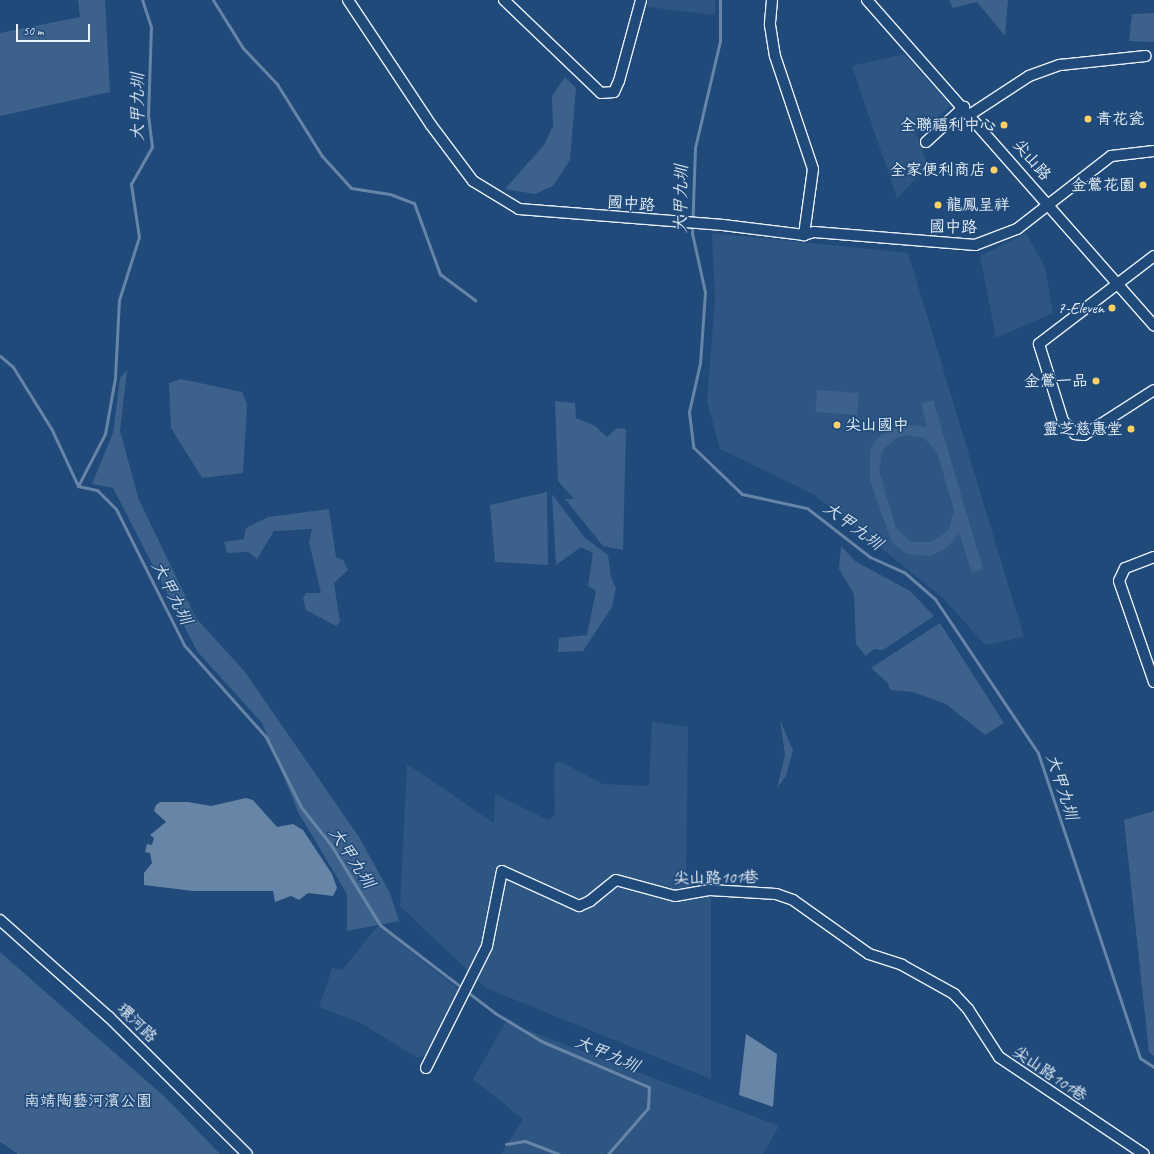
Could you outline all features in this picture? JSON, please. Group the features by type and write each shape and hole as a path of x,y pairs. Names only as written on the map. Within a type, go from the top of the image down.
{"street":[{"name":"國中路","path":"348,0 431,125 473,181 486,191 519,209 692,223 804,235 814,232 975,245 1017,229 1111,156 1154,151"},
{"path":"504,0 601,93 614,92 620,81 641,0"},
{"path":"772,0 770,25 775,56 812,169 804,235"},
{"name":"尖山路","path":"867,0 968,110 1154,324"},
{"path":"926,142 968,110 1029,76 1060,65 1146,56"},
{"path":"1154,256 1039,344 1063,421 1075,434 1084,436 1154,390"},
{"path":"1154,557 1125,568 1120,573 1119,581 1154,681"},
{"name":"尖山路101巷","path":"426,1068 467,991 491,932 502,871 579,906 590,901 616,880 675,896 710,890 776,894 793,900 869,954 902,965 954,994 968,1009 999,1058 1144,1154"},
{"name":"環河路","path":"0,920 109,1017 247,1154"}],"shaded area":[{"path":"648,0 715,0 715,15 647,7"},
{"path":"904,54 951,106 916,133 928,166 897,198 852,66"},
{"name":"尖山國中","path":"712,233 908,253 1024,637 985,645 942,597 813,494 720,449 707,401 715,299"},
{"path":"1026,233 1045,267 1053,313 996,338 980,256"},
{"path":"652,722 688,727 686,882 711,897 711,1079 486,988 400,906 407,764 494,823 495,794 548,820 555,814 554,765 559,761 603,784 649,786"},
{"path":"246,798 253,800 277,827 293,824 303,830 332,874 337,888 333,896 308,893 299,900 291,896 275,902 273,891 193,891 144,885 144,873 152,863 150,853 145,852 147,844 152,845 154,838 150,835 166,822 154,811 156,805 160,802 188,802 211,806"},
{"path":"378,926 462,992 429,1054 418,1058 361,1023 319,1007 332,968 342,970"},
{"path":"506,1022 779,1126 763,1154 501,1154 523,1119 473,1079"},
{"path":"746,1034 777,1054 773,1107 739,1095"}],"green space":[{"path":"78,0 105,0 110,92 0,116 0,33 80,17"},
{"path":"949,0 1008,0 1005,36 977,2 953,8"},
{"path":"1154,13 1154,42 1129,41 1132,14"},
{"path":"565,77 576,88 570,160 553,186 535,194 505,189 544,145 553,126 552,96"},
{"path":"127,370 120,431 139,500 196,618 245,672 359,837 390,893 399,921 347,931 347,894 298,812 262,723 197,651 113,488 92,484 113,433 120,378"},
{"path":"181,379 242,392 247,404 243,473 202,478 171,428 169,383"},
{"path":"817,390 859,393 857,415 815,412"},
{"path":"933,400 983,569 972,573 959,532 948,547 931,556 907,554 892,543 870,480 870,451 877,438 900,424 927,427 921,404","holes":["905,435 924,438 937,452 954,510 949,530 932,542 911,542 896,528 879,471 882,451 896,438"]},
{"path":"555,401 575,403 576,418 595,426 607,437 617,428 626,429 623,550 603,546 565,499 574,499 558,481"},
{"path":"547,492 548,565 495,562 490,505"},
{"path":"552,494 585,538 608,555 611,577 616,588 612,607 583,651 558,652 559,638 587,635 596,591 588,586 593,553 581,547 556,565"},
{"path":"329,509 336,557 343,560 348,570 334,583 340,622 336,626 306,610 303,598 306,593 321,593 309,542 312,529 274,531 257,559 248,552 227,553 224,542 244,539 246,528 268,517"},
{"path":"841,546 855,561 910,591 934,616 883,650 874,649 866,656 856,644 854,594 839,569"},
{"path":"940,623 1004,723 985,735 946,704 913,692 890,690 888,683 871,668"},
{"path":"780,720 793,750 786,776 777,788 785,755"},
{"path":"1154,811 1154,1056 1149,1052 1124,820"},
{"name":"南靖陶藝河濱公園","path":"0,952 166,1098 220,1154 18,1154 0,1142"}],"waterway":[{"name":"大甲九圳","path":"78,486 105,434 115,378 119,300 139,237 131,184 152,147 148,116 151,27 142,0"},
{"path":"213,0 243,48 277,84 322,156 351,188 390,194 414,203 440,274 475,300"},
{"name":"大甲九圳","path":"720,0 720,41 695,148 692,233 705,292 700,363 689,412 693,447 742,494 807,508 870,557 904,572 935,599 1038,753 1140,1058 1154,1067"},
{"name":"大甲九圳","path":"0,356 13,367 52,430 78,486 97,490 116,509 184,645 266,737 301,807 331,845 380,925 495,1013 541,1041 649,1087 648,1108 608,1154"},
{"name":"大甲九圳","path":"506,1144 525,1141 559,1154"}],"place":[{"name":"青花瓷","path":"1088,119"},
{"name":"全聯福利中心","path":"1004,125"},
{"name":"全家便利商店","path":"994,170"},
{"name":"金鶯花園","path":"1143,185"},
{"name":"龍鳳呈祥","path":"938,205"},
{"name":"7-Eleven","path":"1112,308"},
{"name":"金鶯一品","path":"1096,381"},
{"name":"尖山國中","path":"837,425"},
{"name":"靈芝慈惠堂","path":"1131,429"}]}
